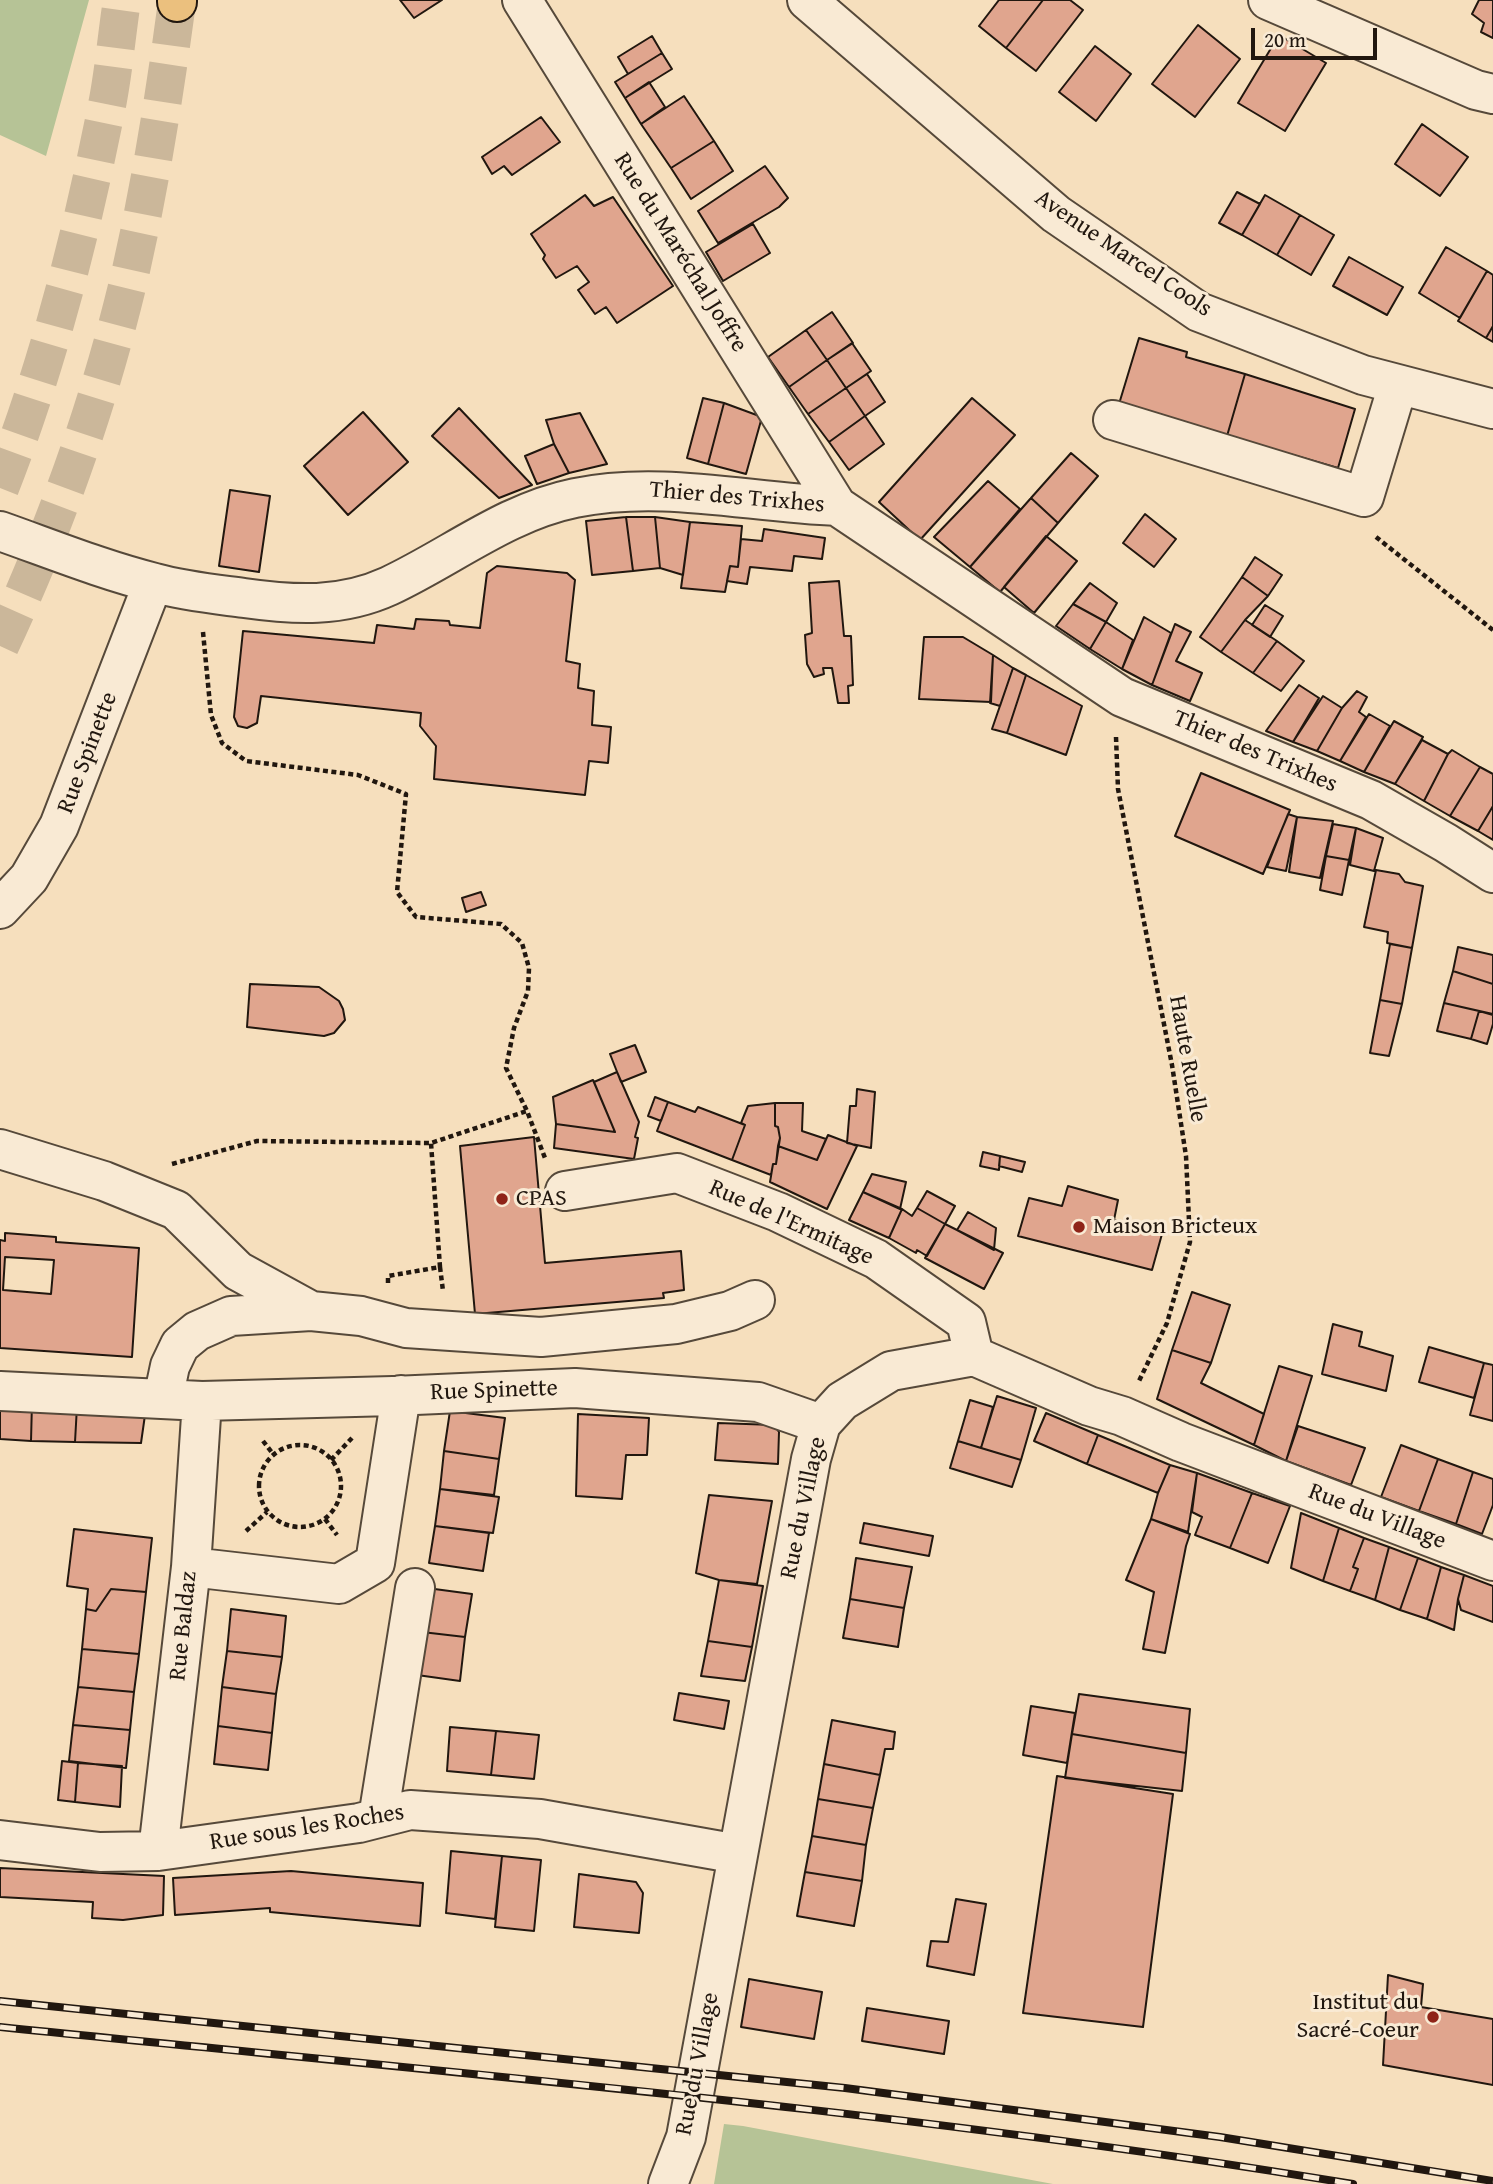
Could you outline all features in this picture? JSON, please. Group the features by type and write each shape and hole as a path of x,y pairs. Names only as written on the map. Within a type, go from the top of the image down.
{"street":[{"name":"Rue du Maréchal Joffre","path":"522,0 837,506"},
{"name":"Avenue Marcel Cools","path":"807,0 1056,214 1199,312 1363,375 1493,409"},
{"path":"1268,0 1476,90 1493,94"},
{"path":"1113,420 1364,497 1398,385"},
{"name":"Thier des Trixhes","path":"0,531 153,583 299,604 334,602 362,596 388,586 508,522 555,503 605,493 664,490 788,505 837,506 1122,697 1371,800 1493,873"},
{"name":"Rue Spinette","path":"0,909 29,878 59,827 153,583"},
{"path":"0,1149 104,1181 176,1210 238,1271 325,1312 361,1316 406,1328 541,1337 676,1324 730,1311 755,1300"},
{"name":"Rue de l'Ermitage","path":"565,1191 677,1173 778,1212 876,1259 966,1322 974,1356"},
{"path":"163,1399 170,1366 180,1345 197,1331 231,1316 390,1309"},
{"name":"Rue du Village","path":"668,2184 686,2137 811,1459 821,1424 842,1401 891,1371 974,1356 1089,1406 1122,1416 1181,1442 1493,1561"},
{"name":"Rue Spinette","path":"0,1391 202,1401 588,1389 758,1402 821,1424"},
{"path":"191,1567 339,1584 375,1563 401,1395"},
{"name":"Rue Baldaz","path":"158,1851 191,1567 202,1401"},
{"path":"378,1818 415,1588"},
{"name":"Rue sous les Roches","path":"0,1840 100,1852 158,1851 410,1811 540,1819 737,1854"}],"path":[{"path":"1364,497 1372,533 1493,630"},
{"path":"209,593 202,636 211,715 222,743 246,761 358,775 406,794 397,892 416,917 501,924 522,943 529,968 528,991 514,1028 506,1068 527,1111 546,1161 565,1191"},
{"name":"Haute Ruelle","path":"1122,697 1116,742 1118,789 1172,1065 1186,1156 1191,1242 1167,1323 1122,1416"},
{"path":"168,1165 257,1141 431,1143 527,1111"},
{"path":"390,1309 388,1276 440,1267 431,1143"},
{"path":"292,1444 309,1445 324,1452 341,1478 341,1494 335,1508 325,1519 313,1526 297,1528 281,1523 267,1512 260,1497 259,1479 264,1463 273,1454 292,1444"}],"green space":[{"path":"0,0 89,0 46,156 0,135"},
{"path":"724,2124 743,2126 1053,2184 714,2184"}],"building":[{"path":"400,0 442,0 414,18"},
{"path":"999,0 1043,0 1006,48 979,26"},
{"path":"1043,0 1070,0 1083,10 1036,71 1006,48"},
{"path":"1479,0 1493,0 1493,38 1481,32 1484,23 1472,14"},
{"path":"1198,25 1240,59 1195,117 1152,84"},
{"path":"1279,35 1326,63 1285,131 1238,103"},
{"path":"652,36 662,53 628,74 618,57"},
{"path":"1095,46 1131,74 1096,121 1059,92"},
{"path":"662,53 672,69 625,98 615,82"},
{"path":"649,82 665,107 641,124 625,98"},
{"path":"684,96 714,141 671,168 641,124"},
{"path":"541,117 560,142 512,175 504,166 492,174 482,157"},
{"path":"1422,124 1468,157 1440,196 1395,164"},
{"path":"714,141 733,171 691,199 671,168"},
{"path":"765,166 788,198 779,207 718,243 698,211"},
{"path":"1237,192 1260,204 1242,235 1219,223"},
{"path":"585,195 594,206 613,197 673,286 617,323 606,307 595,314 578,290 589,282 577,266 556,278 531,234"},
{"path":"1265,195 1300,215 1277,255 1242,235"},
{"path":"1300,215 1334,235 1311,275 1277,255"},
{"path":"753,224 770,253 723,281 706,252"},
{"path":"1446,247 1487,271 1460,318 1419,293"},
{"path":"1349,257 1403,287 1387,315 1333,286"},
{"path":"1487,271 1493,275 1493,326 1486,338 1458,321"},
{"path":"832,312 853,343 827,360 806,330"},
{"path":"1493,326 1493,342 1486,338"},
{"path":"806,330 827,360 789,387 768,357"},
{"path":"1139,338 1187,352 1186,357 1245,374 1227,436 1119,404"},
{"path":"852,343 871,371 846,388 827,360"},
{"path":"827,360 846,388 808,414 789,387"},
{"path":"867,374 885,402 865,416 846,388"},
{"path":"1245,374 1355,409 1338,468 1227,436"},
{"path":"846,388 865,416 829,442 808,414"},
{"path":"703,398 724,403 708,464 687,458"},
{"path":"972,398 1015,435 920,540 879,502"},
{"path":"724,403 762,417 746,474 708,464"},
{"path":"459,408 532,485 499,498 432,436"},
{"path":"363,412 408,462 348,515 304,466"},
{"path":"580,413 607,464 569,473 554,444 546,420"},
{"path":"865,416 884,444 849,470 829,442"},
{"path":"554,444 569,473 537,484 525,456"},
{"path":"1071,453 1098,476 1058,523 1031,498"},
{"path":"988,481 1020,509 970,567 934,537"},
{"path":"230,490 270,496 259,572 219,566"},
{"path":"1031,498 1058,523 1000,592 970,567"},
{"path":"1145,514 1176,539 1154,567 1123,543"},
{"path":"626,517 633,571 592,575 586,521"},
{"path":"626,517 655,517 660,568 633,571"},
{"path":"655,517 690,522 683,575 660,568"},
{"path":"690,522 742,526 738,567 730,566 725,592 681,588"},
{"path":"764,529 825,538 822,559 794,556 792,571 750,567 747,584 727,581 730,566 738,567 741,539 762,541"},
{"path":"1046,536 1077,561 1034,613 1004,587"},
{"path":"1255,557 1282,575 1268,596 1242,577"},
{"path":"497,566 567,573 575,580 566,661 580,664 578,688 594,691 592,725 611,727 608,763 589,761 585,795 434,779 436,746 420,726 421,713 261,696 257,723 247,728 238,726 234,717 243,631 374,643 377,625 414,629 416,619 449,621 450,625 480,628 487,573"},
{"path":"1242,577 1268,596 1245,620 1221,652 1200,637"},
{"path":"839,581 844,636 851,636 853,685 848,686 849,703 838,703 832,668 823,668 824,674 814,677 807,664 805,635 812,633 809,583"},
{"path":"1090,583 1117,603 1106,622 1073,604"},
{"path":"1073,604 1106,622 1090,649 1056,626"},
{"path":"1265,605 1283,616 1270,637 1252,625"},
{"path":"1144,617 1171,633 1152,685 1122,669"},
{"path":"1245,620 1277,641 1253,673 1221,652"},
{"path":"1106,622 1133,640 1122,669 1090,649"},
{"path":"1175,624 1191,632 1176,661 1202,673 1190,701 1152,685"},
{"path":"924,637 963,637 993,655 991,702 919,699"},
{"path":"1277,641 1304,661 1281,691 1253,673"},
{"path":"993,655 1013,668 1000,706 990,703"},
{"path":"1013,668 1026,675 1007,733 992,729"},
{"path":"1026,675 1082,706 1066,755 1007,733"},
{"path":"1299,685 1319,698 1293,742 1266,731"},
{"path":"1357,691 1367,697 1359,712 1366,717 1340,761 1317,751 1342,708"},
{"path":"1323,696 1342,708 1317,751 1293,742"},
{"path":"1369,714 1390,726 1364,772 1340,761"},
{"path":"1394,721 1423,737 1395,784 1364,772"},
{"path":"1422,740 1448,754 1424,801 1395,784"},
{"path":"1452,750 1480,767 1450,816 1424,801"},
{"path":"1480,767 1493,774 1493,806 1478,831 1450,816"},
{"path":"1201,773 1290,810 1263,874 1175,836"},
{"path":"1493,806 1493,840 1478,831"},
{"path":"1288,814 1297,817 1286,871 1267,867"},
{"path":"1297,817 1333,821 1320,878 1289,872"},
{"path":"1333,824 1356,828 1349,860 1326,856"},
{"path":"1356,828 1383,838 1374,871 1350,865"},
{"path":"1326,856 1349,860 1342,895 1320,890"},
{"path":"1376,870 1399,874 1405,882 1423,886 1412,948 1387,943 1388,932 1364,927"},
{"path":"481,892 486,905 466,912 462,898"},
{"path":"1390,944 1412,948 1402,1004 1380,1000"},
{"path":"1458,947 1493,955 1493,984 1453,971"},
{"path":"1453,971 1493,984 1493,1014 1444,1003"},
{"path":"250,984 319,987 339,1001 345,1020 334,1033 324,1036 247,1027"},
{"path":"1380,1000 1402,1004 1389,1056 1370,1053"},
{"path":"1444,1003 1479,1011 1471,1039 1437,1031"},
{"path":"1479,1011 1493,1015 1487,1044 1471,1039"},
{"path":"635,1045 646,1072 621,1082 610,1054"},
{"path":"617,1072 639,1122 634,1159 554,1148 556,1124 615,1132 594,1082"},
{"path":"593,1080 615,1132 556,1124 553,1097"},
{"path":"857,1089 875,1092 871,1148 847,1143 850,1106 856,1106"},
{"path":"655,1097 668,1102 661,1121 648,1116"},
{"path":"668,1102 695,1112 698,1107 745,1125 732,1160 657,1131"},
{"path":"775,1103 775,1126 778,1127 780,1138 776,1164 773,1164 771,1175 732,1160 745,1125 741,1123 748,1106"},
{"path":"775,1103 803,1103 802,1131 826,1139 817,1160 778,1146 780,1138 778,1127 775,1126"},
{"path":"828,1135 857,1146 827,1209 770,1182 778,1146 817,1160"},
{"name":"CPAS","path":"534,1137 545,1263 681,1251 684,1290 663,1293 664,1298 475,1314 460,1146"},
{"path":"983,1152 1000,1156 999,1170 980,1166"},
{"path":"1000,1156 1025,1162 1022,1172 999,1166"},
{"path":"872,1174 906,1182 900,1209 863,1192"},
{"name":"Maison Bricteux","path":"1068,1186 1118,1200 1114,1220 1162,1234 1152,1270 1018,1236 1029,1198 1062,1206"},
{"path":"927,1191 955,1206 945,1224 917,1208"},
{"path":"863,1192 902,1209 889,1238 849,1220"},
{"path":"917,1208 945,1224 927,1256 889,1238 902,1209 912,1216"},
{"path":"968,1212 996,1228 994,1250 957,1230"},
{"path":"945,1224 1003,1253 984,1289 925,1258"},
{"path":"5,1233 56,1237 56,1242 139,1248 132,1357 0,1348 0,1240 5,1241","holes":["5,1257 54,1260 51,1294 3,1290"]},
{"path":"1192,1292 1230,1305 1211,1363 1172,1350"},
{"path":"1333,1324 1362,1332 1359,1346 1393,1356 1386,1391 1322,1374"},
{"path":"1429,1347 1484,1363 1474,1398 1419,1382"},
{"path":"1172,1350 1211,1363 1201,1383 1264,1414 1254,1445 1157,1399"},
{"path":"1484,1363 1493,1365 1493,1421 1470,1415"},
{"path":"1279,1366 1312,1376 1286,1461 1254,1445"},
{"path":"997,1396 1036,1408 1021,1460 981,1448"},
{"path":"970,1400 993,1407 981,1448 958,1441"},
{"path":"0,1401 32,1402 31,1441 0,1439"},
{"path":"32,1402 77,1406 75,1442 31,1441"},
{"path":"77,1406 146,1408 141,1443 75,1442"},
{"path":"450,1411 505,1418 499,1459 444,1451"},
{"path":"1046,1413 1098,1435 1087,1464 1034,1441"},
{"path":"578,1414 649,1418 647,1455 626,1455 622,1499 576,1496"},
{"path":"718,1423 774,1425 779,1432 778,1464 715,1460"},
{"path":"1298,1426 1365,1448 1351,1485 1286,1461"},
{"path":"1098,1435 1170,1465 1158,1493 1087,1464"},
{"path":"958,1441 1021,1460 1012,1487 950,1468"},
{"path":"1401,1445 1438,1459 1419,1511 1381,1497"},
{"path":"444,1451 499,1459 494,1495 440,1489"},
{"path":"1438,1459 1473,1472 1456,1524 1419,1511"},
{"path":"1170,1465 1197,1473 1188,1532 1151,1519"},
{"path":"1473,1472 1493,1479 1493,1505 1482,1534 1456,1524"},
{"path":"1197,1473 1252,1493 1230,1548 1195,1535 1202,1517 1192,1512"},
{"path":"440,1489 499,1497 493,1533 435,1526"},
{"path":"1252,1493 1290,1506 1268,1563 1230,1548"},
{"path":"709,1495 772,1501 757,1584 719,1580 696,1573"},
{"path":"1301,1513 1339,1528 1323,1581 1291,1568"},
{"path":"1151,1519 1190,1534 1165,1653 1143,1649 1154,1592 1126,1580"},
{"path":"864,1523 933,1536 929,1556 860,1543"},
{"path":"435,1526 489,1533 483,1571 429,1563"},
{"path":"1339,1528 1364,1538 1353,1567 1358,1569 1350,1591 1323,1581"},
{"path":"74,1529 152,1538 146,1592 111,1589 96,1611 86,1609 88,1589 67,1586"},
{"path":"1364,1538 1389,1547 1375,1600 1350,1591 1358,1569 1353,1567"},
{"path":"1389,1547 1418,1558 1400,1610 1375,1600"},
{"path":"856,1558 912,1567 904,1608 850,1599"},
{"path":"1418,1558 1441,1567 1427,1619 1400,1610"},
{"path":"1441,1567 1464,1575 1454,1630 1427,1619"},
{"path":"1464,1575 1493,1586 1493,1622 1461,1610 1458,1599"},
{"path":"719,1580 763,1586 752,1647 708,1641"},
{"path":"427,1588 472,1594 465,1637 422,1632"},
{"path":"111,1589 146,1592 139,1654 82,1649 86,1609 96,1611"},
{"path":"850,1599 904,1608 898,1647 843,1638"},
{"path":"231,1609 286,1616 282,1657 227,1651"},
{"path":"422,1632 465,1637 460,1681 417,1675"},
{"path":"708,1641 752,1647 745,1681 701,1676"},
{"path":"82,1649 139,1654 134,1692 78,1687"},
{"path":"227,1651 282,1657 276,1694 222,1687"},
{"path":"78,1687 134,1692 130,1730 73,1725"},
{"path":"222,1687 276,1694 272,1733 218,1726"},
{"path":"679,1693 729,1701 724,1729 674,1720"},
{"path":"1079,1694 1190,1709 1186,1753 1072,1734"},
{"path":"1031,1706 1075,1713 1067,1763 1023,1755"},
{"path":"832,1720 895,1732 893,1749 885,1749 880,1775 824,1764"},
{"path":"73,1725 130,1730 126,1768 69,1761"},
{"path":"218,1726 272,1733 268,1770 214,1764"},
{"path":"450,1727 496,1731 491,1775 447,1771"},
{"path":"496,1731 539,1735 534,1779 491,1775"},
{"path":"1072,1734 1186,1753 1182,1791 1065,1778"},
{"path":"62,1761 78,1763 75,1802 58,1800"},
{"path":"78,1763 122,1766 120,1807 75,1802"},
{"path":"824,1764 880,1775 873,1808 818,1799"},
{"path":"1057,1776 1173,1794 1143,2027 1023,2013"},
{"path":"818,1799 873,1808 866,1845 812,1836"},
{"path":"812,1836 866,1845 862,1881 805,1872"},
{"path":"451,1851 502,1856 495,1919 446,1913"},
{"path":"502,1856 541,1860 534,1931 495,1927"},
{"path":"0,1868 164,1876 163,1915 123,1920 92,1918 93,1902 0,1897"},
{"path":"291,1871 423,1883 420,1926 270,1912 270,1908 175,1915 173,1878"},
{"path":"805,1872 862,1881 854,1926 797,1916"},
{"path":"579,1874 636,1882 643,1893 639,1933 574,1927"},
{"path":"956,1899 986,1904 974,1975 927,1966 931,1941 948,1942"},
{"path":"1388,1975 1423,1984 1421,2007 1493,2019 1493,2085 1383,2065"},
{"path":"749,1979 822,1992 814,2039 741,2027"},
{"path":"867,2008 949,2021 944,2054 862,2041"}],"tunnel":[{"path":"0,488 34,393 63,297 108,100 122,0"},
{"path":"0,646 58,508 106,366 138,237 177,2"}],"railway":[{"path":"0,2001 845,2088 1220,2137 1493,2181"},
{"path":"0,2027 508,2077 847,2114 1185,2158 1353,2184"}],"place":[{"name":"CPAS","path":"502,1199"},
{"name":"Maison Bricteux","path":"1079,1227"},
{"name":"Institut du Sacré-Coeur","path":"1433,2017"}]}
